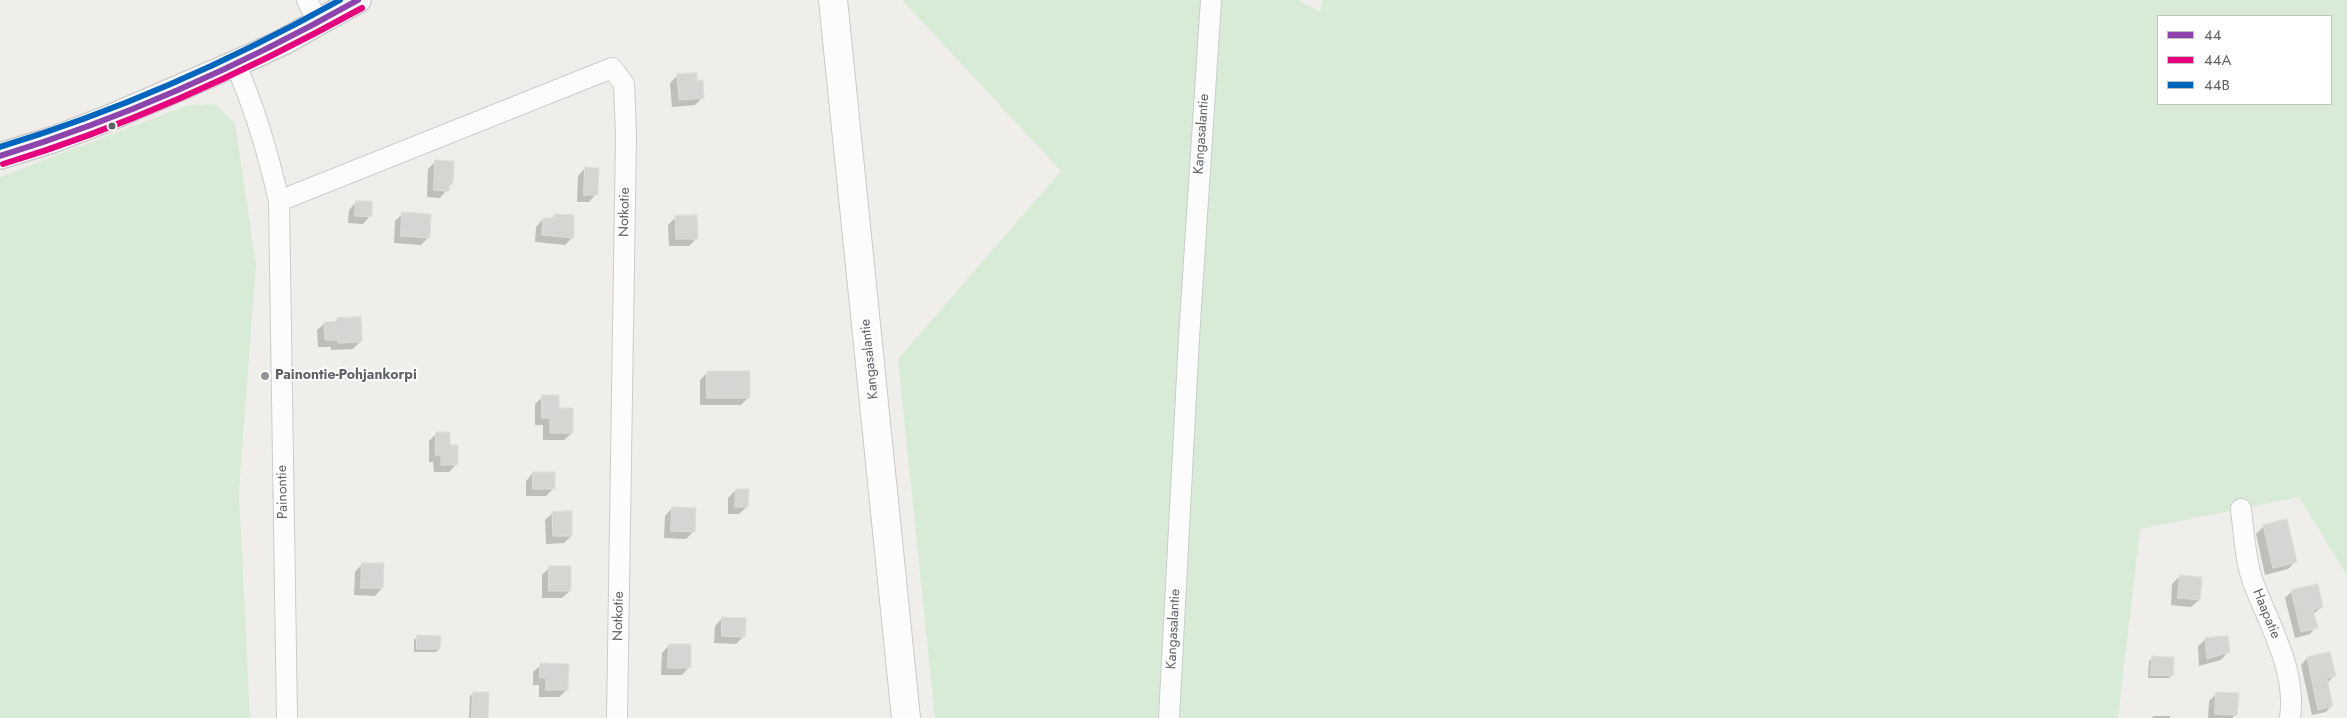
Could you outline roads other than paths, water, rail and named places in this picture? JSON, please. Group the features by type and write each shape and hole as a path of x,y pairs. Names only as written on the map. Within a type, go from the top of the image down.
{"main road":[{"name":"Kangasalantie","path":"833,0 906,718"}],"street":[{"path":"0,156 52,140 108,119 283,42 313,11 358,0"},
{"name":"Kangasalantie","path":"1169,718 1189,338 1211,0"},
{"name":"Painontie","path":"234,63 250,97 266,144 280,201 287,718"},
{"name":"Notkotie","path":"280,201 612,68 624,84 626,135 617,718"},
{"name":"Haapatie","path":"2241,510 2252,580 2286,667 2292,704 2290,718"}],"place":[{"name":"Painontie-Pohjankorpi","path":"265,376"}]}
